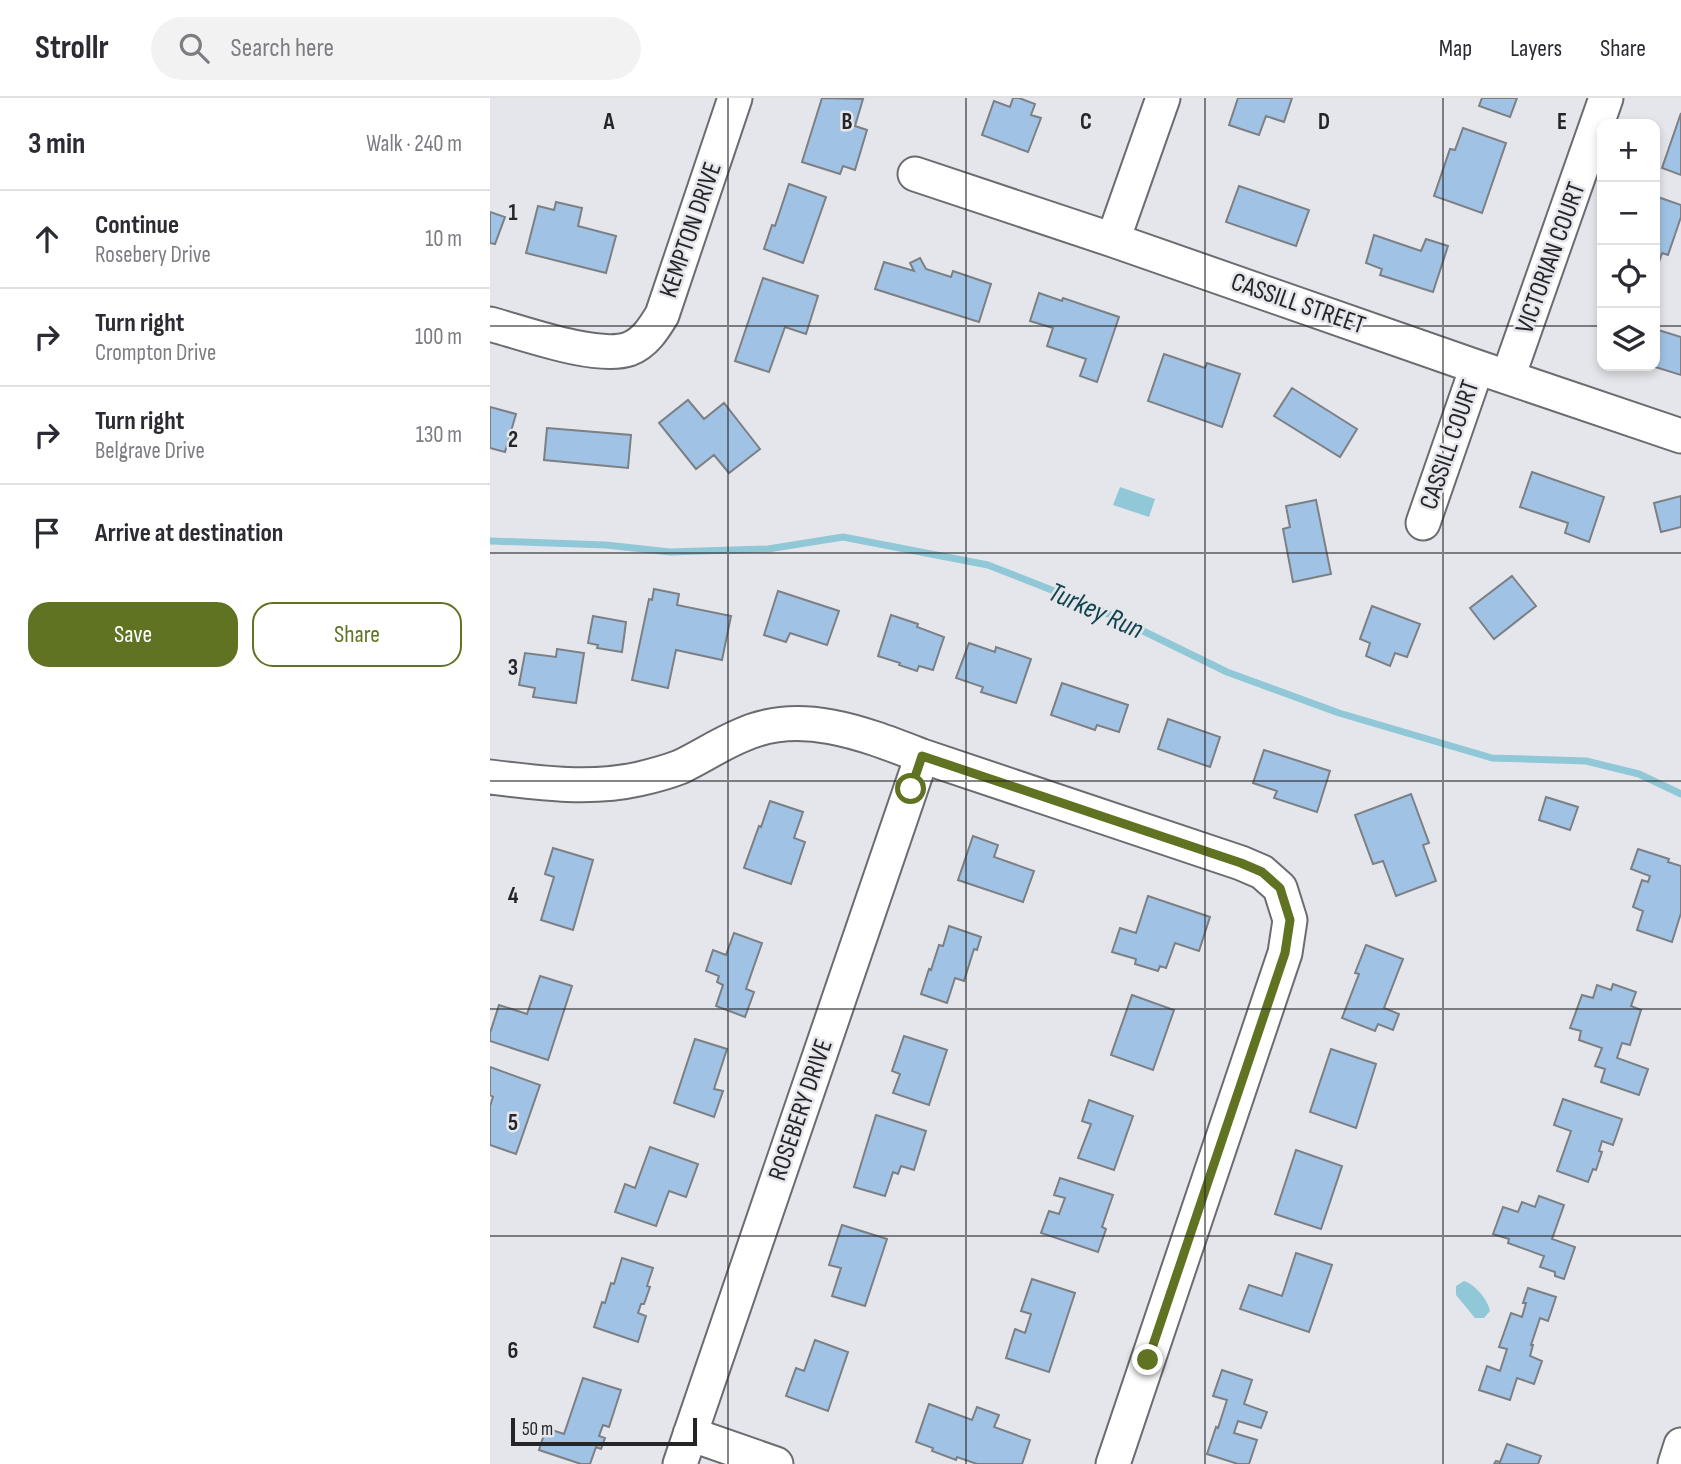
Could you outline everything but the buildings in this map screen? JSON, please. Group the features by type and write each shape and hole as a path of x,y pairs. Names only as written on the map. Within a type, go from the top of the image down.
{"street":[{"name":"KEMPTON DRIVE","path":"490,324 577,348 603,352 629,349 649,336 662,315 735,98"},
{"path":"1113,240 1163,98"},
{"name":"VICTORIAN COURT","path":"1508,377 1606,98"},
{"name":"CASSILL STREET","path":"915,174 1681,436"},
{"name":"CASSILL COURT","path":"1423,523 1477,367"},
{"path":"490,780 601,785 639,779 678,767 742,734 767,726 791,723 833,726 870,736 1241,863 1262,872 1280,888 1290,920 1285,953 1113,1464"},
{"name":"ROSEBERY DRIVE","path":"685,1449 922,756"},
{"path":"1675,1464 1681,1446"},
{"path":"685,1449 776,1464"}],"water":[{"path":"1120,487 1155,499 1149,517 1113,505"},
{"path":"1464,1281 1477,1289 1487,1302 1490,1311 1484,1318 1475,1318 1456,1295 1456,1286"}],"waterway":[{"name":"Turkey Run","path":"490,541 606,545 670,552 768,549 843,537 988,565 1090,605 1227,672 1339,713 1492,758 1586,761 1639,774 1681,794"}],"route":[{"path":"911,789 922,756 1241,863 1262,872 1280,888 1290,920 1285,953 1148,1360"}]}
